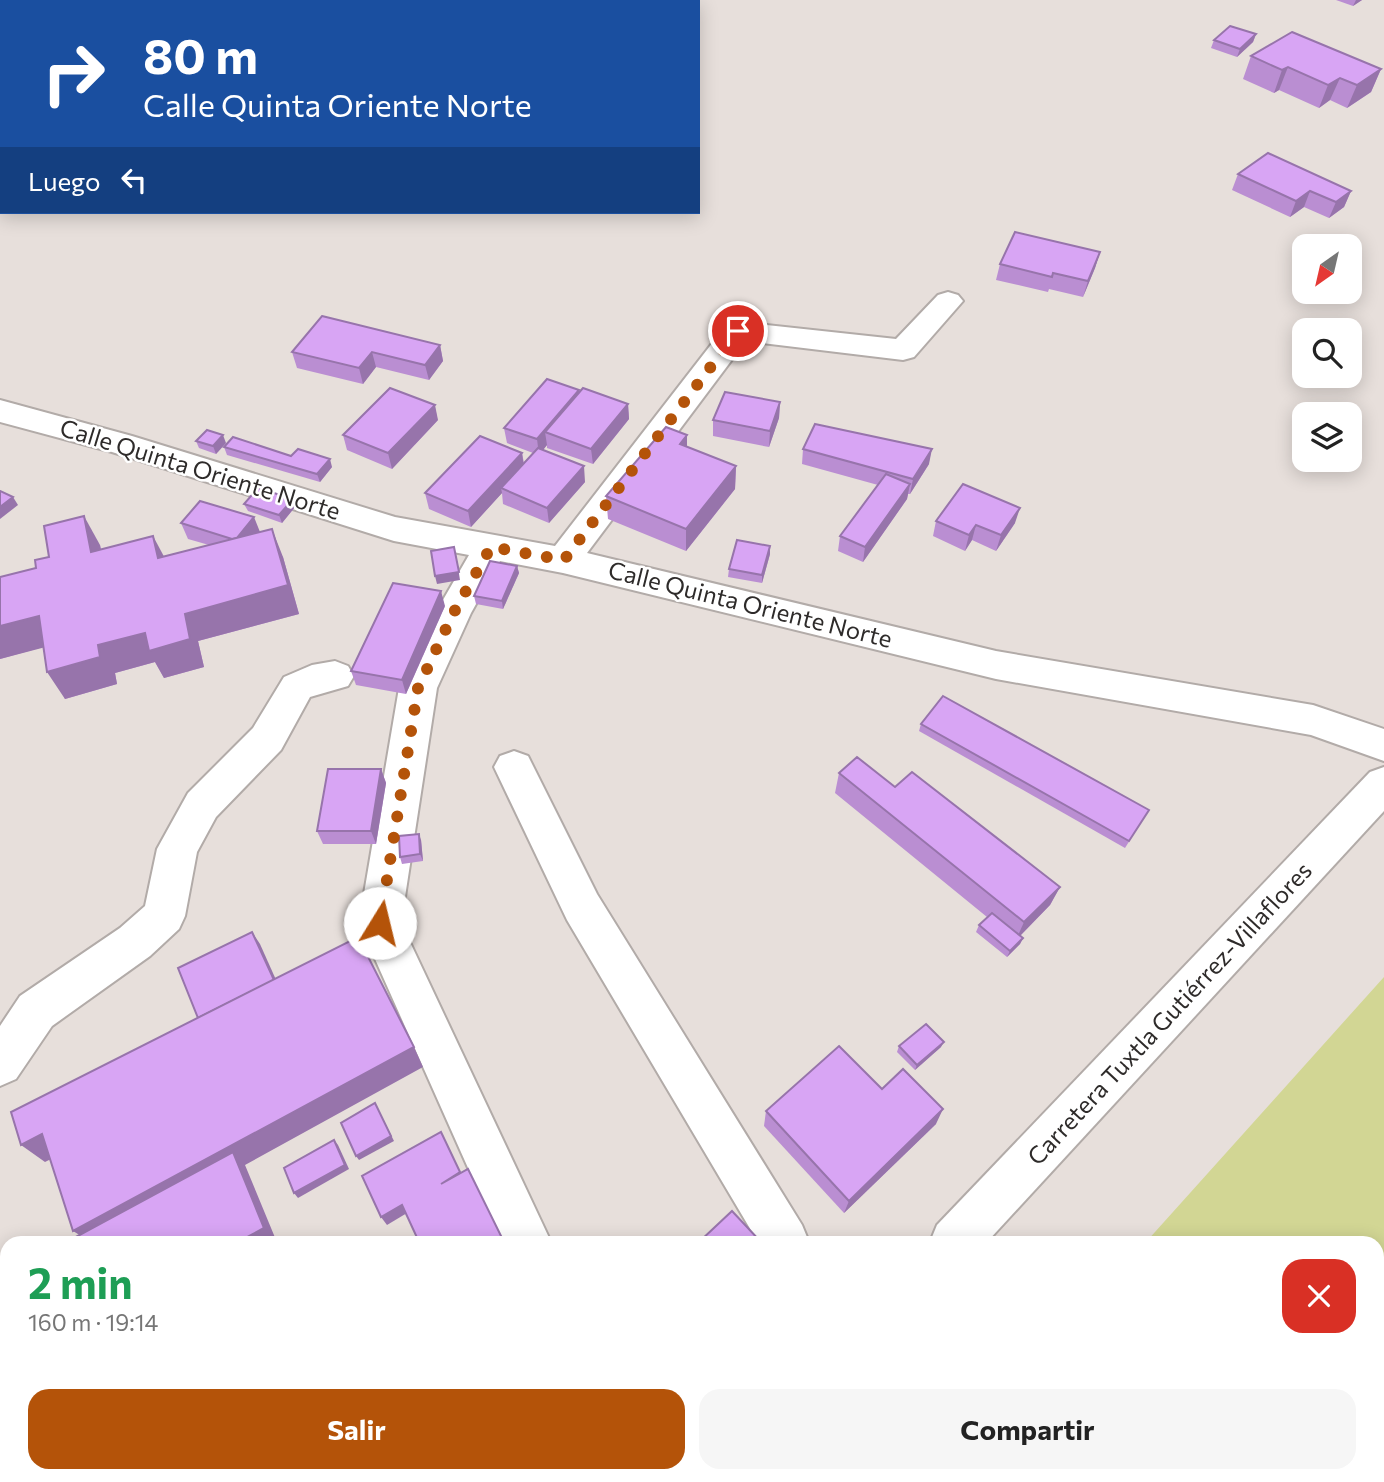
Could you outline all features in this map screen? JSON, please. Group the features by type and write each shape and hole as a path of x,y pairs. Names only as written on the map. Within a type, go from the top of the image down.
{"street":[{"path":"564,560 738,331 903,350 948,301"},
{"name":"Calle Quinta Oriente Norte","path":"0,411 121,444 394,529 564,560 996,665 1313,720 1384,744"},
{"path":"491,547 454,612 418,688 380,923 523,1236"},
{"path":"0,1064 36,1011 135,942 164,916 177,849 202,805 267,739 297,687 312,680 335,677"},
{"path":"514,767 582,907 782,1236"},
{"name":"Carretera Tuxtla Gutiérrez-Villaflores","path":"960,1236 1366,821 1384,784"}],"green space":[{"path":"1384,977 1384,1236 1151,1236"}],"building":[{"path":"1230,26 1256,34 1240,49 1214,40"},
{"path":"1292,32 1381,69 1357,85 1340,78 1328,85 1288,67 1282,70 1251,56"},
{"path":"1268,153 1351,191 1336,202 1310,191 1296,201 1238,174"},
{"path":"1015,232 1100,252 1088,281 1053,273 1052,277 1000,264"},
{"path":"322,316 440,345 425,365 372,352 359,368 292,352"},
{"path":"547,379 579,390 537,439 504,428"},
{"path":"390,388 435,405 388,453 343,435"},
{"path":"583,388 628,404 591,449 545,432"},
{"path":"725,392 780,402 770,431 713,420"},
{"path":"815,424 932,449 913,479 803,449"},
{"path":"666,427 687,435 680,444 736,466 686,529 606,496"},
{"path":"207,430 223,435 213,446 196,441"},
{"path":"480,436 522,453 468,511 425,493"},
{"path":"233,437 291,456 298,449 330,459 317,474 224,447"},
{"path":"538,448 584,466 547,508 501,488"},
{"path":"886,474 910,484 865,547 840,536"},
{"path":"963,484 1020,508 1001,535 976,525 969,535 936,521"},
{"path":"258,488 293,499 279,515 244,504"},
{"path":"0,491 13,497 0,507"},
{"path":"200,501 254,517 237,538 232,539 181,523"},
{"path":"84,516 91,552 153,536 158,558 272,529 288,585 185,614 190,639 149,651 145,633 98,645 100,657 47,672 39,616 0,626 0,577 36,568 35,560 49,557 44,526"},
{"path":"737,540 770,546 762,575 729,569"},
{"path":"454,547 459,572 435,576 431,551"},
{"path":"490,561 517,566 502,601 474,596"},
{"path":"393,583 441,591 402,680 351,671"},
{"path":"943,696 1149,810 1129,841 921,724"},
{"path":"857,757 895,787 912,772 1060,887 1024,922 839,773"},
{"path":"328,769 381,769 371,831 317,831"},
{"path":"419,834 420,854 400,857 399,836"},
{"path":"992,913 1023,938 1010,951 979,925"},
{"path":"252,932 274,980 198,1018 178,968"},
{"path":"358,937 414,1047 73,1231 42,1134 21,1145 11,1112"},
{"path":"926,1024 944,1042 917,1065 899,1046"},
{"path":"839,1046 882,1089 903,1069 943,1109 849,1201 766,1111"},
{"path":"375,1103 391,1136 356,1156 341,1123"},
{"path":"441,1132 460,1172 441,1184 468,1169 501,1236 416,1236 402,1205 381,1217 362,1176"},
{"path":"334,1140 345,1165 294,1193 284,1168"},
{"path":"233,1152 264,1228 249,1236 78,1236"},
{"path":"732,1211 755,1236 705,1236"}],"route":[{"path":"380,923 418,688 454,612 491,547 564,560 738,331"}]}
